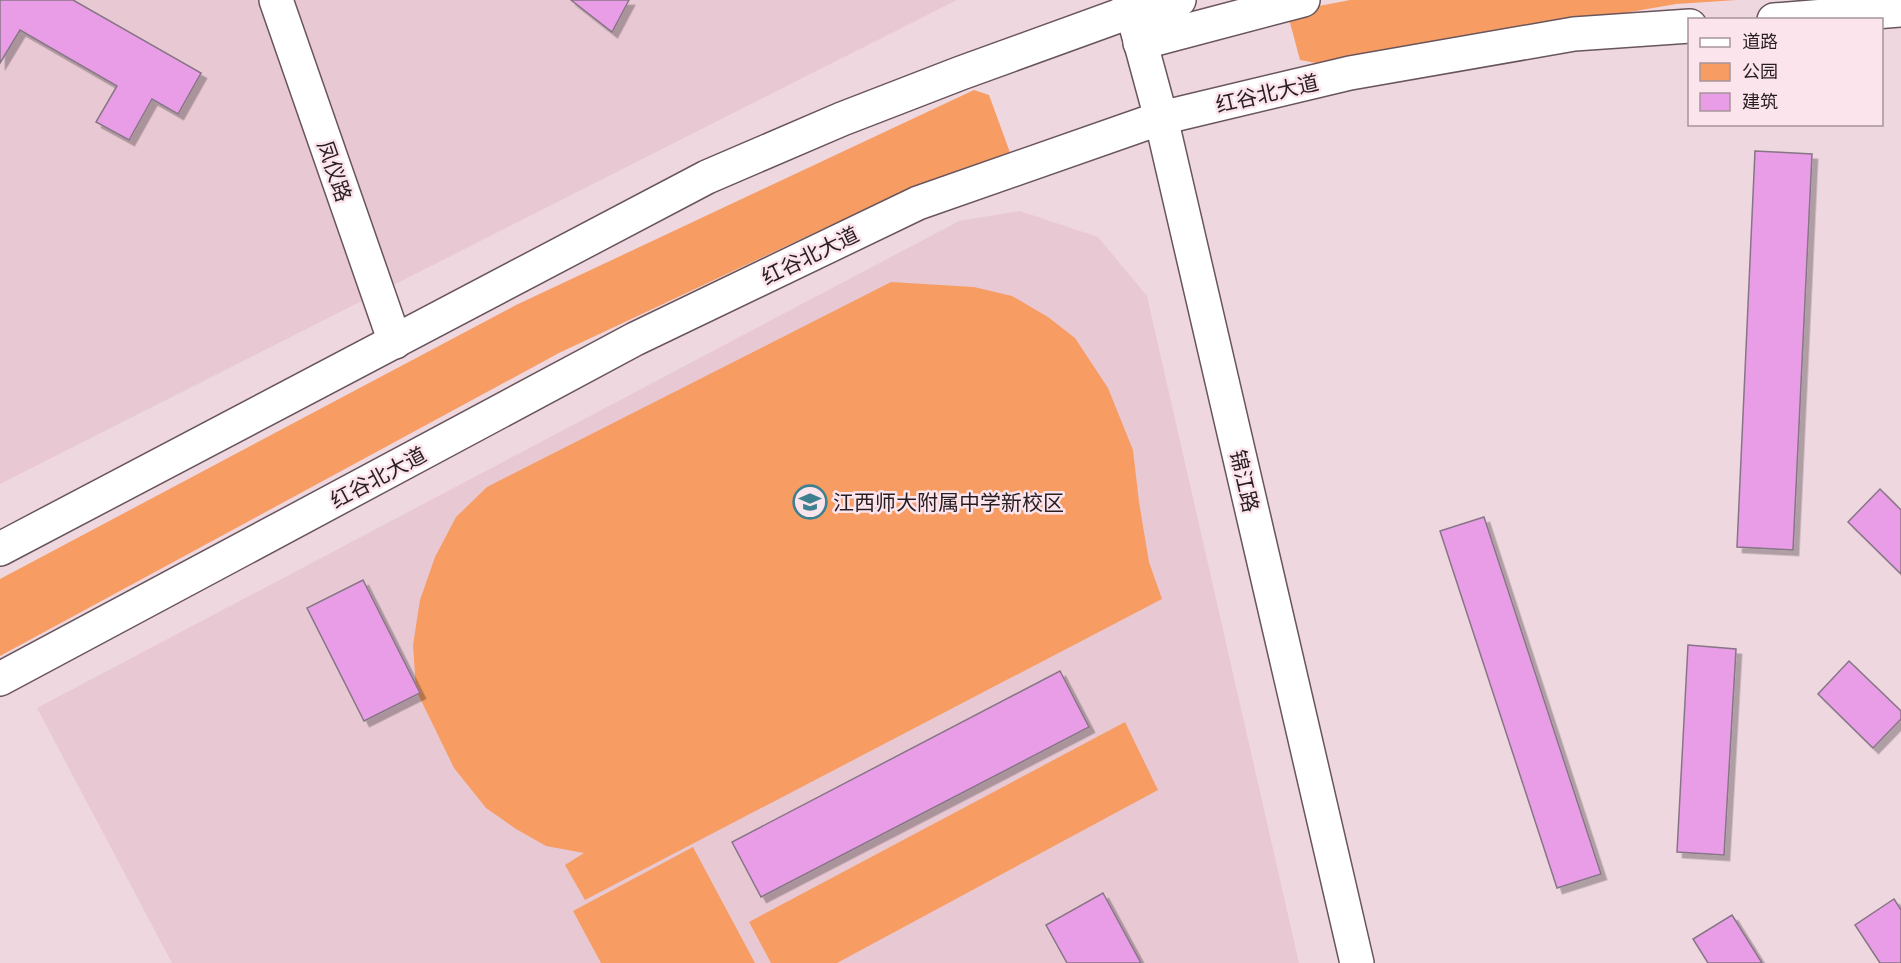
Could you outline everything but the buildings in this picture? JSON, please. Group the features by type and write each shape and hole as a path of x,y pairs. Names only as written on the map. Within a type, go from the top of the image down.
{"main road":[{"name":"凤仪路","path":"276,0 395,342"},
{"path":"0,549 707,177 842,119 1131,5 1179,0"},
{"path":"1140,43 1303,0"},
{"name":"锦江路","path":"1131,5 1161,118 1357,963"},
{"path":"1799,18 1901,10"},
{"name":"红谷北大道","path":"0,679 645,334 918,203 1161,118 1362,71 1574,34 1688,26"}],"shaded area":[{"path":"0,0 957,0 0,484"},
{"name":"江西师大附属中学新校区","path":"1020,211 1098,237 1147,296 1299,963 172,963 37,708 959,221"}],"green space":[{"path":"1350,0 1737,0 1676,4 1327,65 1300,60 1289,19 1298,10"},
{"path":"974,90 989,95 1012,158 829,226 559,353 0,656 0,579 516,305"},
{"path":"891,282 974,287 1012,296 1048,317 1075,338 1108,388 1133,450 1149,562 1162,599 585,900 565,865 584,853 546,846 486,808 454,768 416,690 413,645 420,600 435,557 456,517 487,487"},
{"path":"1125,722 1158,790 837,963 771,963 749,922"},
{"path":"693,847 755,963 601,963 573,911"}],"place":[{"name":"江西师大附属中学新校区","path":"810,502"}]}
